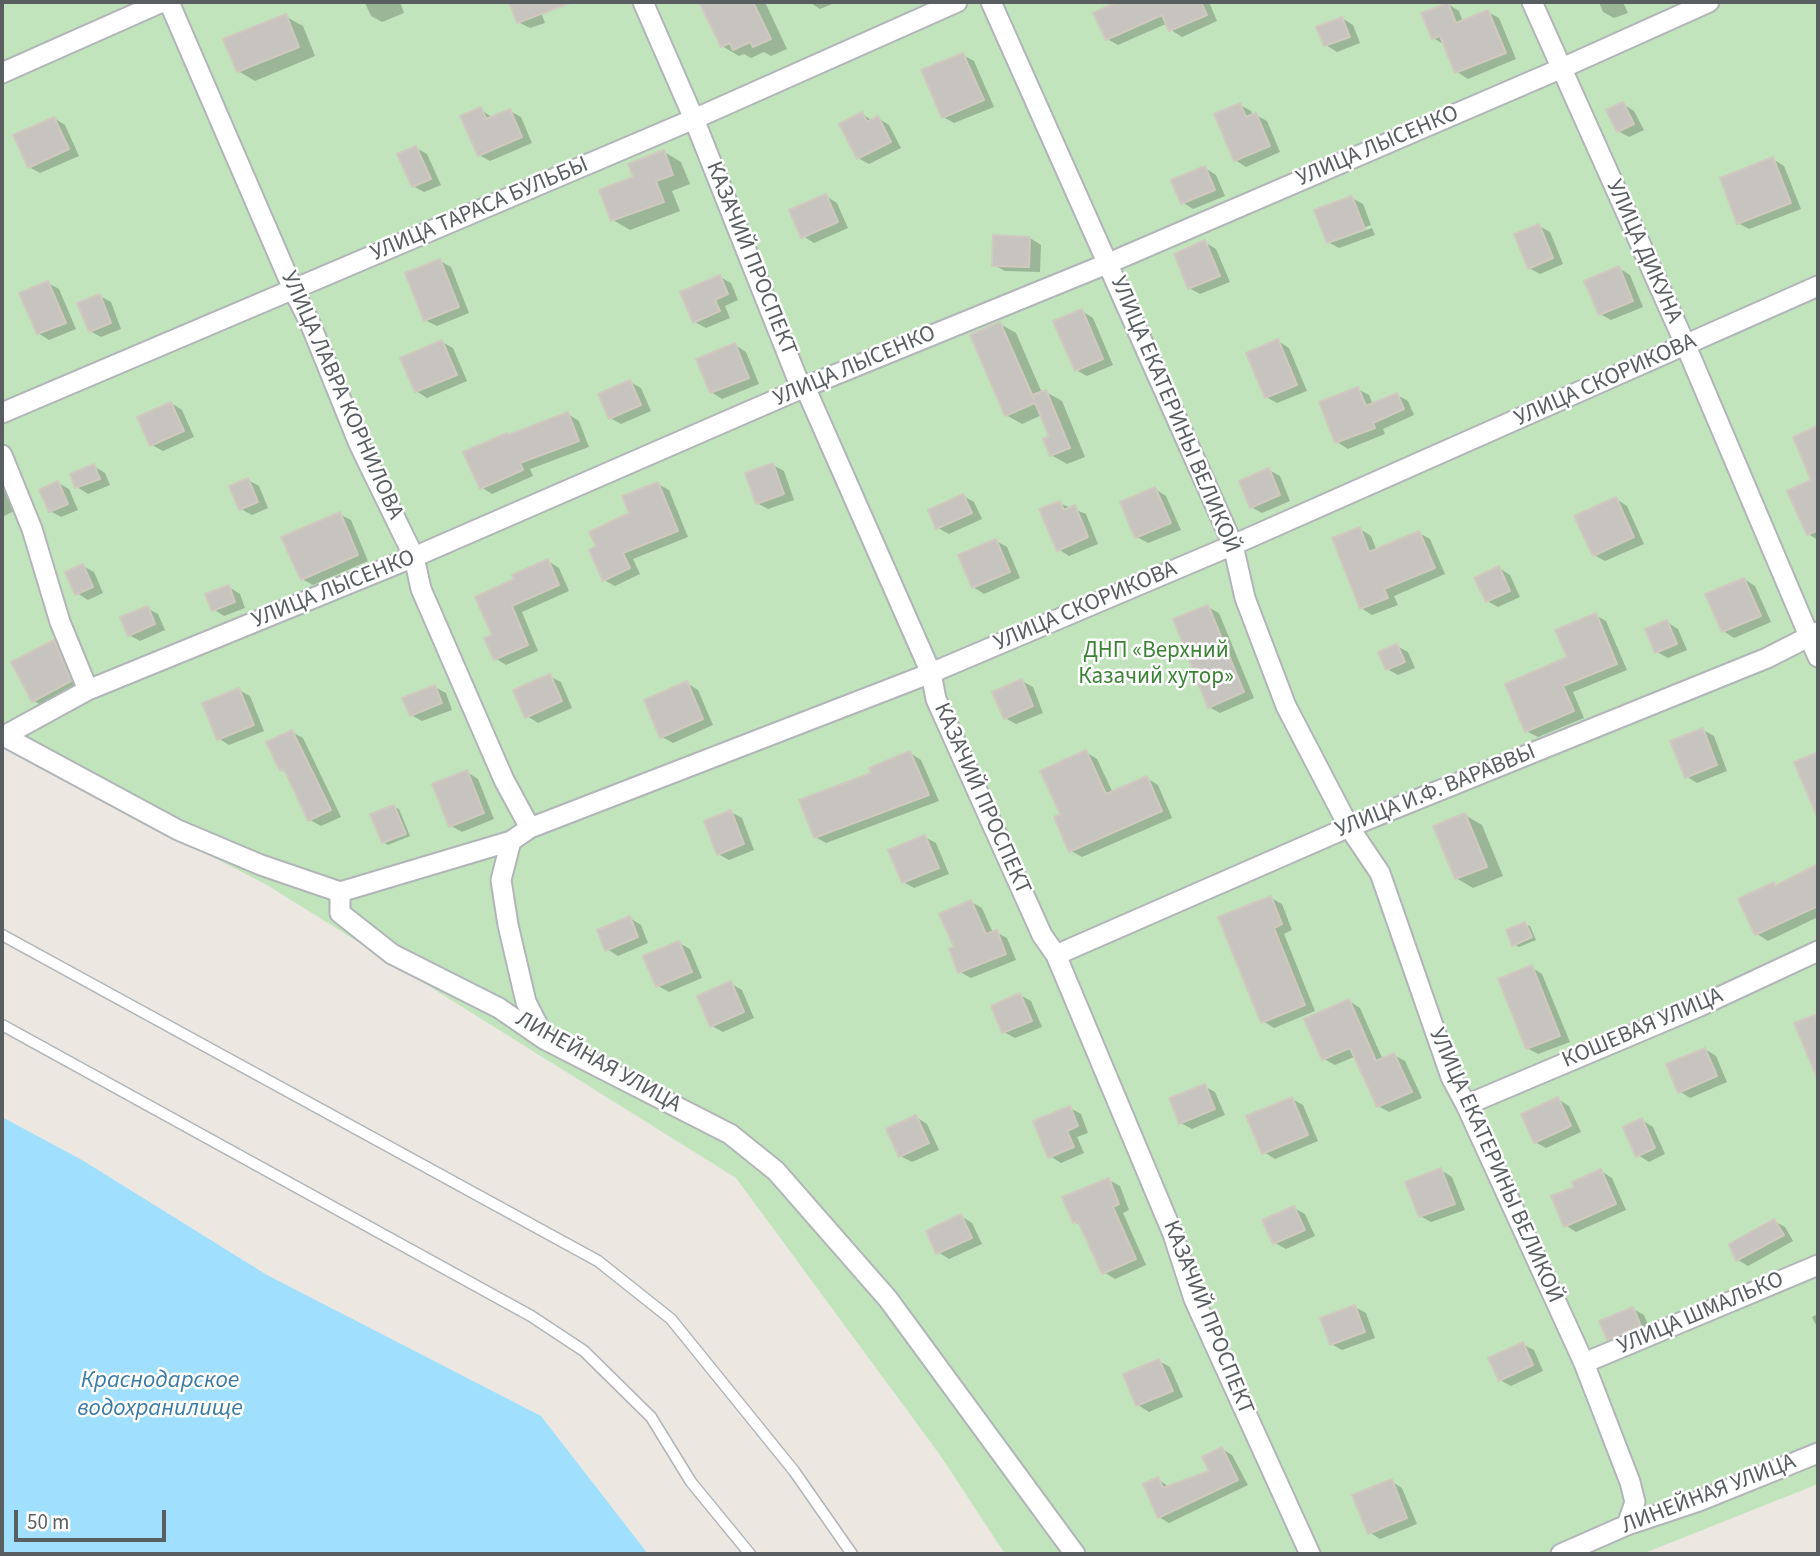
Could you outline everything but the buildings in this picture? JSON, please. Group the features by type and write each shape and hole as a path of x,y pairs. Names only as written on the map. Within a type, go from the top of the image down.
{"street":[{"path":"2,74 162,2"},
{"name":"УЛИЦА ЛАВРА КОРНИЛОВА","path":"169,2 310,323 359,444 414,558 421,589 504,780 530,828"},
{"name":"КАЗАЧИЙ ПРОСПЕКТ","path":"643,2 694,119 797,378 805,387 931,673 936,699 1042,935 1056,955 1173,1234 1195,1299 1310,1554"},
{"name":"УЛИЦА ТАРАСА БУЛЬБЫ","path":"2,413 694,119 957,2"},
{"name":"УЛИЦА ЕКАТЕРИНЫ ВЕЛИКОЙ","path":"991,2 1233,545 1245,598 1286,706 1349,827 1380,873 1451,1077 1584,1363 1630,1482 1635,1502 1627,1525"},
{"name":"УЛИЦА ДИКУНА","path":"1532,2 1814,634 1818,657"},
{"name":"УЛИЦА ЛЫСЕНКО","path":"3,736 88,690 414,558 805,387 1109,263 1709,2"},
{"name":"УЛИЦА СКОРИКОВА","path":"341,892 511,841 530,828 931,673 1233,545 1818,286"},
{"path":"2,455 32,529 60,622 88,690"},
{"name":"УЛИЦА И.Ф. ВАРАВВЫ","path":"1056,955 1349,827 1767,658 1814,634"},
{"path":"3,736 178,830 261,865 341,892"},
{"path":"511,841 501,880 508,925 526,1002 544,1039"},
{"name":"ЛИНЕЙНАЯ УЛИЦА","path":"341,892 340,913 392,954 499,1008 544,1039 730,1134 776,1171 888,1299 1074,1554"},
{"name":"КОШЕВАЯ УЛИЦА","path":"1466,1105 1698,1007 1818,951"},
{"name":"УЛИЦА ШМАЛЬКО","path":"1584,1363 1818,1265"},
{"name":"ЛИНЕЙНАЯ УЛИЦА","path":"1561,1554 1627,1525 1699,1501 1818,1453"}],"lane":[{"path":"2,935 598,1261 671,1319 794,1471 852,1554"},
{"path":"2,1026 531,1316 584,1351 651,1417 691,1482 750,1554"}],"green space":[{"name":"ДНП «Верхний Казачий хутор»","path":"2,2 1818,2 1818,1484 1642,1554 1005,1554 940,1455 736,1178 267,885 207,854 2,737"}],"water":[{"name":"Краснодарское водохранилище","path":"2,1117 82,1160 267,1275 541,1416 648,1554 2,1554"}]}
